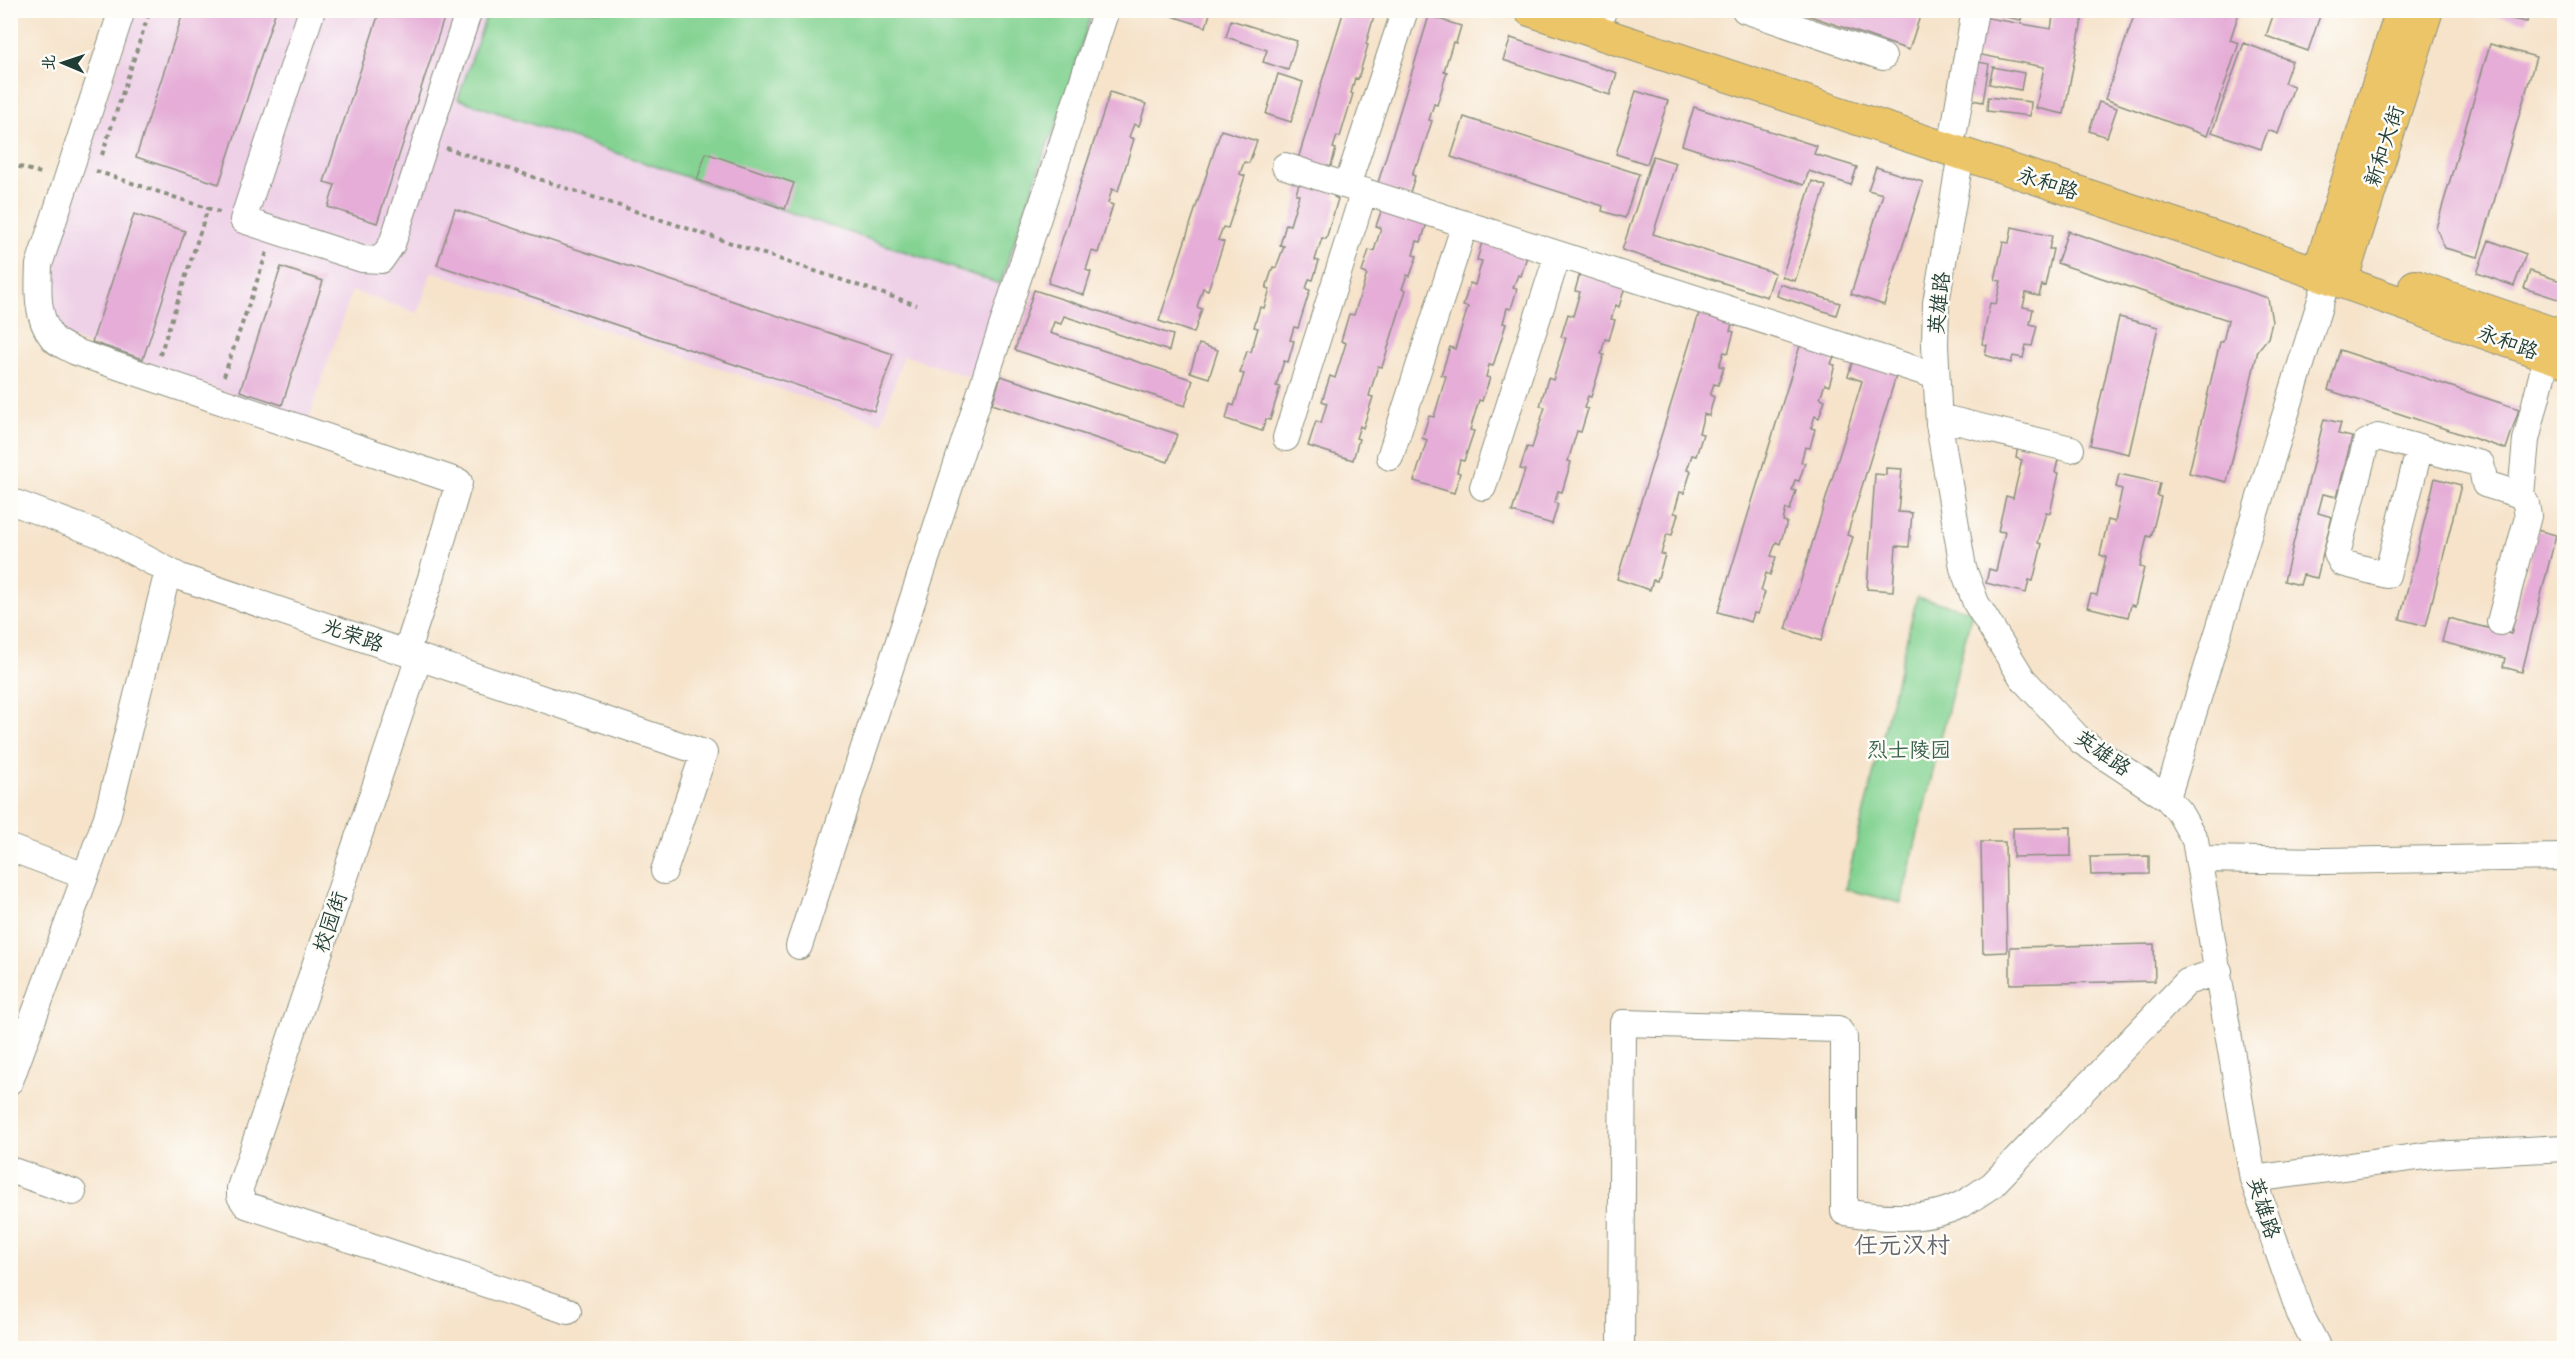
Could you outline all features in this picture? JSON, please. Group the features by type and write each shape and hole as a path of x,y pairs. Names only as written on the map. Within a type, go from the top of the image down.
{"main road":[{"name":"永和路","path":"1530,10 1958,142"},
{"name":"新和大街","path":"2332,270 2402,10"},
{"name":"新和大街","path":"2332,270 2427,10"},
{"name":"永和路","path":"1599,12 1958,142 2332,270 2559,351"}],"street":[{"path":"66,181 122,10"},
{"path":"312,10 243,220 362,259 381,260 392,244 469,10"},
{"path":"799,946 1106,10"},
{"path":"1286,438 1406,10"},
{"path":"1745,10 1883,57"},
{"name":"英雄路","path":"1975,10 1936,303 1936,376 1939,417 1963,568 1976,603 2023,679 2080,741 2167,798 2179,812 2194,840 2219,971 2253,1179 2300,1314 2318,1348"},
{"path":"1285,166 1936,376"},
{"name":"校园街","path":"66,181 39,265 37,292 42,319 53,339 76,352 459,482 431,578 412,655 240,1188 240,1196 246,1205 568,1311"},
{"path":"1390,458 1465,224"},
{"path":"1483,487 1558,254"},
{"path":"2167,798 2332,270"},
{"path":"2500,621 2528,516 2526,504 2521,495 2526,440 2559,351"},
{"path":"1939,417 2071,449"},
{"path":"2420,447 2387,575 2343,563 2337,554 2366,443 2378,437 2420,447 2481,464 2485,484 2521,495"},
{"name":"光荣路","path":"10,501 104,536 191,581 704,753 664,872"},
{"path":"10,1081 107,817 168,571"},
{"path":"10,848 85,876"},
{"path":"2198,859 2324,861 2565,857"},
{"path":"1621,1348 1623,1023 1838,1029 1844,1037 1844,1212 1870,1216 1932,1215 1960,1206 1992,1185 2187,982 2219,971"},
{"path":"2253,1179 2432,1155 2565,1148"},
{"path":"10,1170 73,1192"}],"path":[{"path":"93,182 150,10"},
{"path":"426,141 917,305"},
{"path":"10,164 66,181"},
{"path":"96,171 243,220"},
{"path":"171,359 159,355 208,208"},
{"path":"215,373 226,377 274,230"}],"shaded area":[{"path":"136,11 1097,11 974,379 904,355 881,423 432,271 418,313 352,291 308,421 66,337 53,309 57,244"}],"green space":[{"path":"488,11 1092,11 1056,127 1048,142 1000,284 458,99"},
{"name":"烈士陵园","path":"1917,597 1972,611 1901,903 1845,889"}],"building":[{"path":"184,10 276,10 219,184 136,157"},
{"path":"380,10 446,12 377,223 328,207 335,185 324,182"},
{"path":"1154,10 1211,10 1206,27"},
{"path":"1344,10 1379,10 1377,17 1374,16 1366,44 1368,45 1358,79 1355,78 1351,93 1353,94 1340,137 1337,136 1333,148 1336,149 1330,169 1298,159"},
{"path":"1793,10 1922,10 1909,50"},
{"path":"1990,10 2023,10 2021,20 1990,14"},
{"path":"2054,10 2084,10 2064,114 2036,108 2044,67 1976,54 1983,17 2051,29"},
{"path":"2136,10 2240,10 2230,40 2239,43 2207,136 2105,99"},
{"path":"2275,10 2322,10 2308,51 2266,36"},
{"path":"2492,10 2529,10 2527,22 2491,15"},
{"path":"1429,16 1461,26 1456,43 1453,42 1437,105 1434,104 1429,120 1432,121 1418,164 1416,163 1412,175 1415,176 1409,196 1377,186"},
{"path":"1231,20 1297,41 1288,70 1263,62 1267,50 1226,37"},
{"path":"1511,38 1617,73 1610,95 1503,60"},
{"path":"2244,43 2292,61 2284,83 2294,86 2278,134 2268,130 2261,149 2212,132"},
{"path":"2490,44 2536,57 2478,257 2445,248 2436,228"},
{"path":"1973,61 1989,64 1983,102 1967,99"},
{"path":"1993,67 2024,73 2021,90 1989,84"},
{"path":"1278,74 1303,82 1291,122 1266,114"},
{"path":"1636,91 1668,101 1647,164 1616,154"},
{"path":"1110,92 1146,104 1139,126 1134,124 1129,137 1134,139 1118,191 1112,189 1108,203 1113,205 1098,253 1092,251 1086,270 1091,272 1084,295 1048,283"},
{"path":"1988,97 2031,102 2030,116 1987,111"},
{"path":"2099,102 2117,108 2107,137 2089,131"},
{"path":"1694,107 1817,146 1814,154 1857,167 1851,185 1809,171 1804,185 1682,145"},
{"path":"1464,117 1639,174 1625,218 1602,211 1603,206 1451,157"},
{"path":"1221,130 1257,141 1249,163 1244,162 1240,174 1245,176 1228,228 1223,227 1218,240 1224,242 1208,290 1203,288 1197,307 1202,309 1194,333 1159,321"},
{"path":"706,153 794,183 785,209 697,180"},
{"path":"1653,156 1676,163 1653,234 1775,273 1767,297 1622,250"},
{"path":"1876,167 1923,182 1884,305 1851,294 1883,194 1868,190"},
{"path":"1300,180 1336,192 1334,197 1338,199 1326,239 1322,238 1315,260 1319,261 1313,280 1309,279 1306,289 1310,290 1298,328 1294,327 1290,340 1294,341 1288,362 1284,361 1276,386 1280,387 1270,420 1266,419 1262,431 1226,419 1230,404 1234,406 1244,374 1240,373 1247,351 1251,352 1258,328 1254,327 1260,307 1264,308 1270,289 1266,288 1273,267 1276,268 1284,246 1280,245 1286,224 1290,225 1299,195 1296,194"},
{"path":"1812,181 1826,186 1795,281 1782,277"},
{"path":"455,209 893,354 874,411 437,265"},
{"path":"1382,209 1427,223 1421,242 1417,241 1413,255 1417,256 1410,276 1407,275 1402,289 1406,290 1382,367 1378,366 1369,396 1373,397 1363,428 1360,426 1356,438 1359,439 1353,460 1308,446 1316,421 1321,423 1327,403 1322,401 1330,376 1335,378 1346,343 1341,341 1349,314 1354,315 1367,274 1362,272 1369,250 1374,251 1381,228 1376,226"},
{"path":"134,214 185,231 143,359 92,342"},
{"path":"2012,227 2052,236 2049,249 2053,249 2045,286 2042,285 2039,296 2026,293 2023,307 2033,309 2030,324 2037,326 2032,346 2026,345 2023,358 2013,356 2011,363 1985,355 1987,345 1982,344 1990,303 1996,304 2001,281 1995,280 2003,242 2009,243"},
{"path":"2068,231 2268,298 2272,322 2268,338 2258,350 2227,482 2189,473 2220,342 2223,342 2228,320 2057,263"},
{"path":"2489,240 2526,254 2514,286 2477,273"},
{"path":"1482,242 1527,256 1521,276 1518,275 1513,288 1517,289 1511,309 1507,308 1503,323 1506,324 1493,366 1489,365 1486,377 1490,378 1482,401 1479,400 1470,430 1474,431 1464,461 1460,460 1457,472 1460,473 1454,493 1414,481 1427,440 1422,438 1429,416 1434,417 1446,376 1441,375 1450,347 1455,349 1468,307 1463,306 1470,283 1475,285 1482,261 1477,260"},
{"path":"281,267 323,281 282,405 240,391"},
{"path":"2530,271 2564,282 2564,301 2524,288"},
{"path":"1580,273 1625,287 1619,307 1616,305 1611,319 1615,320 1609,340 1605,339 1601,354 1604,355 1591,397 1588,396 1584,408 1588,409 1581,432 1577,431 1562,492 1558,491 1555,502 1558,504 1552,524 1512,512 1525,470 1520,469 1527,447 1532,448 1545,407 1540,406 1548,378 1553,380 1566,338 1561,337 1568,314 1573,316 1580,292 1575,291"},
{"path":"1780,284 1840,303 1836,315 1777,296"},
{"path":"1034,290 1173,335 1169,351 1064,316 1061,324 1054,322 1050,333 1193,380 1185,406 1015,350"},
{"path":"1699,313 1732,324 1730,331 1734,332 1728,353 1724,352 1719,366 1724,367 1718,385 1714,384 1710,395 1714,397 1709,416 1704,414 1699,433 1703,434 1696,456 1692,455 1687,470 1691,471 1684,493 1680,492 1674,513 1678,514 1672,535 1667,534 1661,554 1665,555 1657,581 1653,580 1650,590 1617,579"},
{"path":"2119,317 2158,327 2129,454 2090,445"},
{"path":"1199,344 1218,350 1209,378 1190,372"},
{"path":"1800,346 1834,356 1831,364 1835,365 1829,386 1825,384 1820,398 1825,400 1819,418 1815,416 1811,428 1815,429 1810,448 1805,447 1801,462 1805,463 1799,481 1795,480 1792,490 1796,491 1790,510 1786,509 1783,521 1787,522 1780,544 1776,542 1771,556 1776,557 1770,575 1766,573 1761,591 1765,592 1758,614 1754,613 1751,622 1718,612"},
{"path":"2340,350 2519,409 2506,449 2328,390"},
{"path":"1853,360 1897,373 1847,535 1853,537 1821,641 1786,629 1862,381 1848,376"},
{"path":"1001,376 1177,434 1168,462 992,404"},
{"path":"2324,419 2341,423 2338,434 2352,437 2337,497 2323,494 2318,513 2332,517 2317,578 2303,575 2300,585 2284,581"},
{"path":"2018,446 2059,456 2055,472 2059,473 2050,513 2046,512 2038,543 2042,544 2033,581 2029,580 2026,593 1986,583 1989,569 1996,571 2005,532 1998,531 2006,496 2013,498 2022,460 2016,458"},
{"path":"1886,468 1902,469 1898,512 1912,513 1909,547 1896,546 1893,591 1867,589 1875,474 1886,475"},
{"path":"2119,474 2160,483 2157,496 2161,497 2151,537 2147,536 2140,567 2144,568 2135,606 2131,605 2128,617 2087,607 2091,594 2097,595 2106,557 2100,555 2108,520 2115,522 2122,489 2116,487"},
{"path":"2435,478 2461,485 2426,626 2400,619"},
{"path":"2537,530 2556,535 2522,672 2503,667 2505,658 2442,642 2448,618 2511,634"},
{"path":"2071,827 2071,856 2013,857 2013,828"},
{"path":"1981,842 2005,842 2007,952 1983,953"},
{"path":"2149,856 2149,874 2091,875 2090,857"},
{"path":"2154,944 2155,981 2010,984 2010,947"}],"district":[{"name":"任元汉村","path":"1902,1245"}]}
